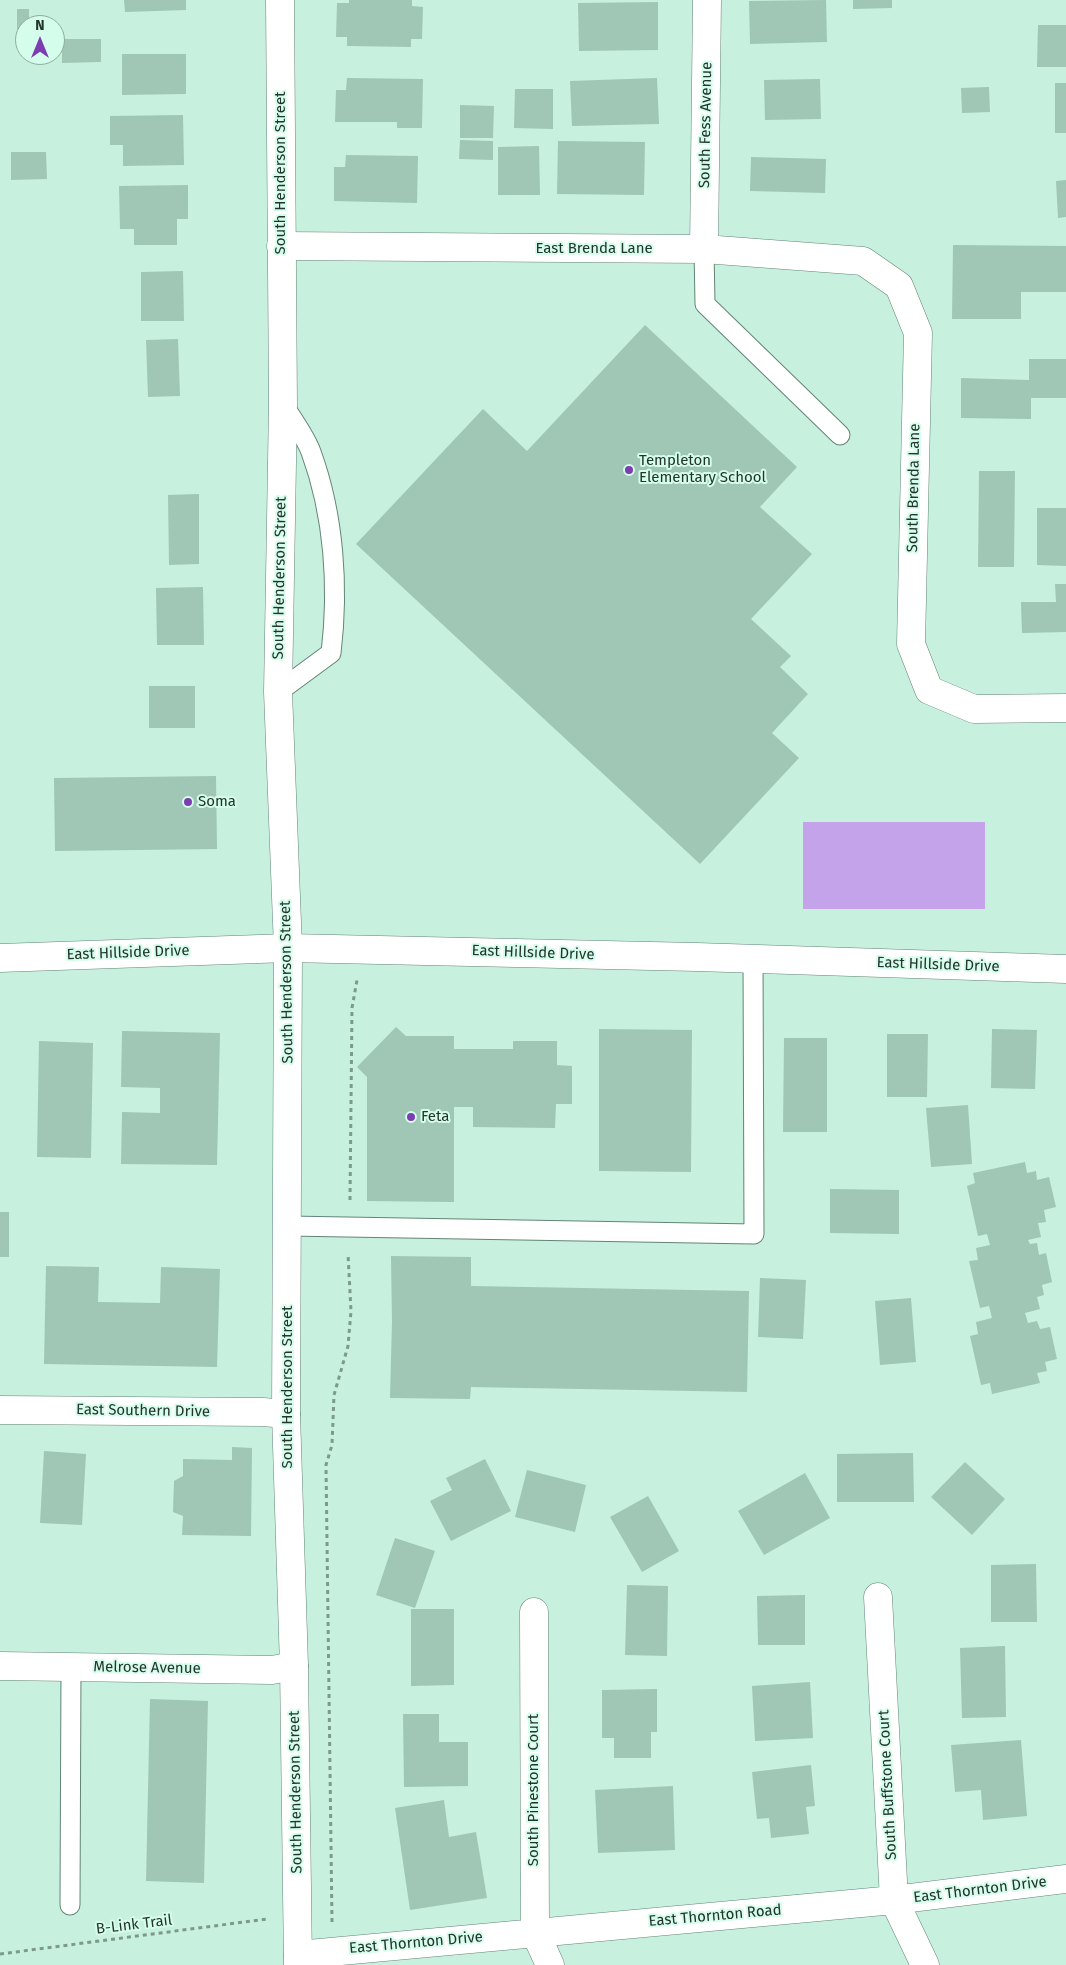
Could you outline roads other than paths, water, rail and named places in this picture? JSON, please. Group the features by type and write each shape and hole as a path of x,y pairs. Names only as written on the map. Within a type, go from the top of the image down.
{"street":[{"name":"South Henderson Street","path":"280,0 283,404 278,692 288,948 286,1414 294,1666 298,1960"},
{"name":"South Fess Avenue","path":"704,249 707,0"},
{"name":"East Brenda Lane","path":"281,246 704,249 863,261 899,286"},
{"name":"South Brenda Lane","path":"899,286 918,333 910,644 929,690 974,709 1066,708"},
{"name":"East Hillside Drive","path":"0,958 288,948 753,959 1066,969"},
{"name":"East Southern Drive","path":"0,1410 263,1412 286,1414"},
{"name":"South Buffstone Court","path":"878,1597 894,1900 926,1965"},
{"name":"South Pinestone Court","path":"534,1612 535,1932 550,1965"},
{"name":"Melrose Avenue","path":"0,1666 272,1670 294,1666"},
{"name":"East Thornton Drive","path":"894,1900 1066,1879"},
{"name":"East Thornton Road","path":"535,1932 894,1900"},
{"name":"East Thornton Drive","path":"298,1960 535,1932"}],"lane":[{"path":"704,249 705,304 840,435"},
{"path":"278,692 331,653 335,617 332,546 319,481 310,450 283,404"},
{"path":"288,1226 754,1234 753,959"},
{"path":"70,1905 71,1667"}],"place":[{"name":"Templeton Elementary School","path":"629,470"},
{"name":"Soma","path":"188,802"},
{"name":"Feta","path":"411,1117"}]}
